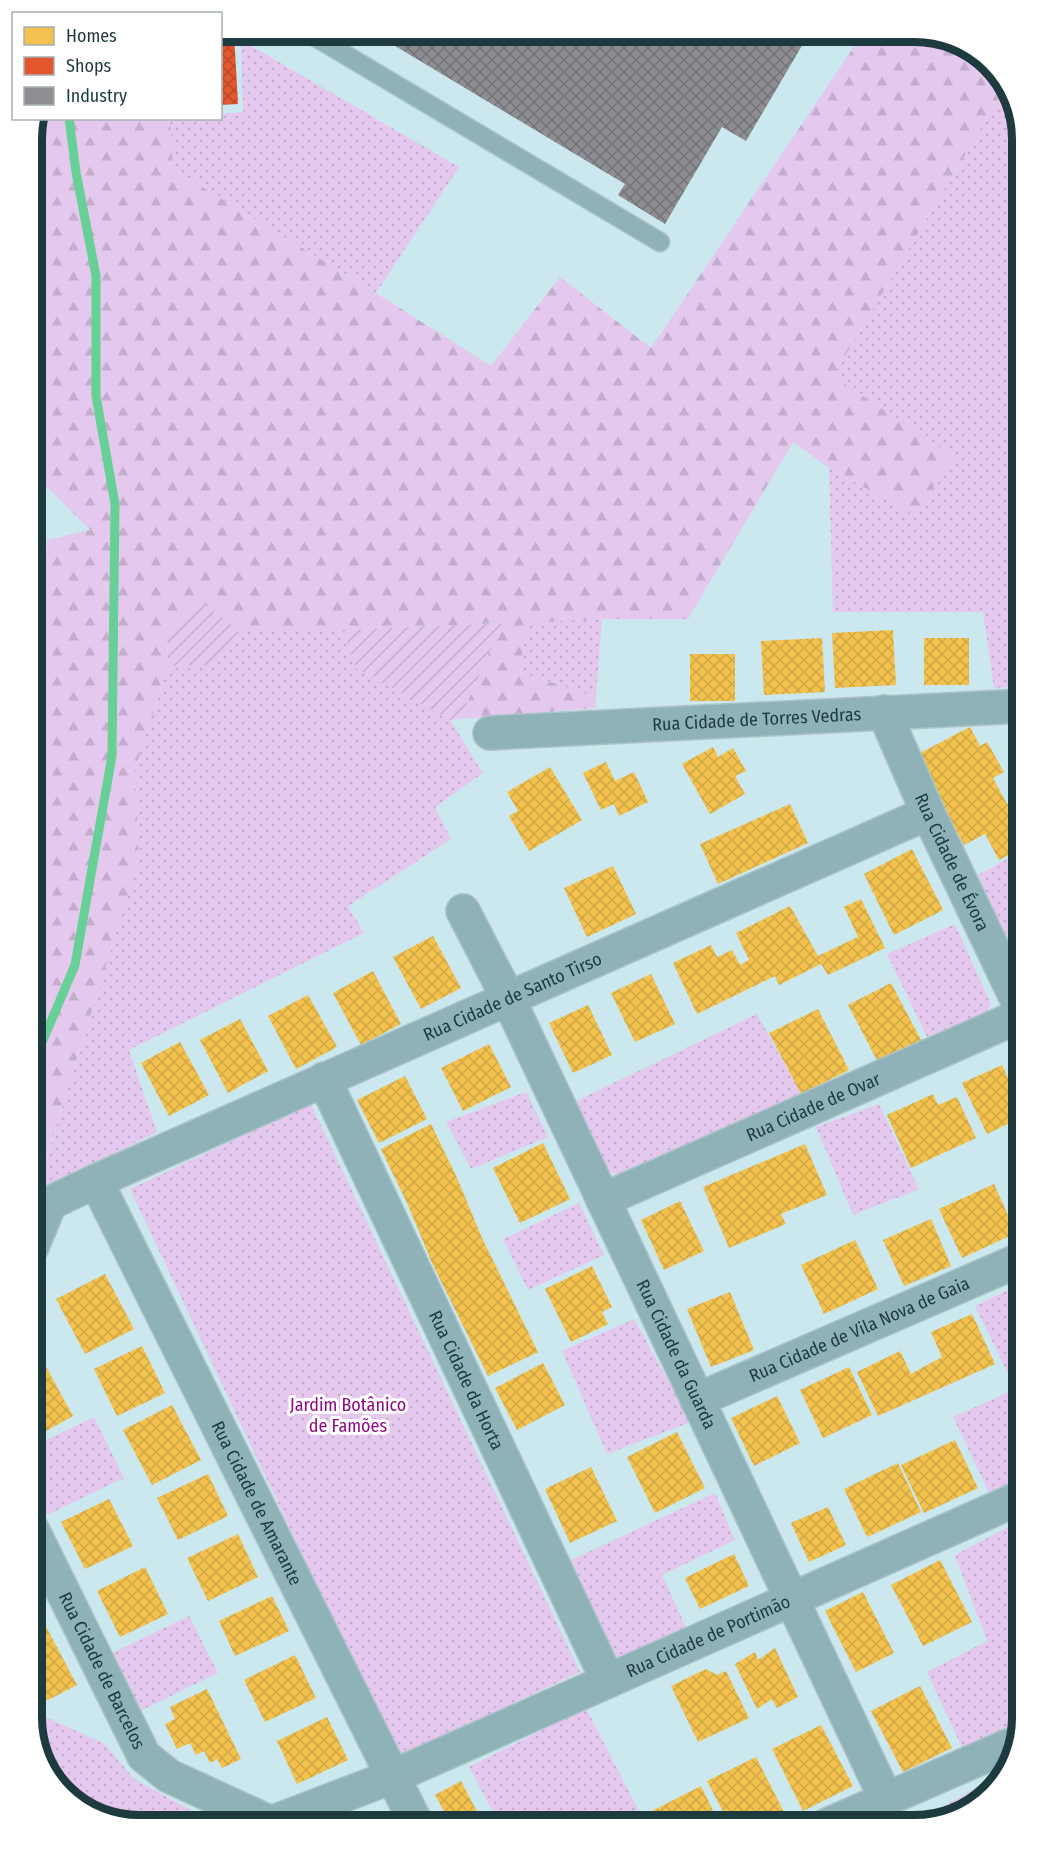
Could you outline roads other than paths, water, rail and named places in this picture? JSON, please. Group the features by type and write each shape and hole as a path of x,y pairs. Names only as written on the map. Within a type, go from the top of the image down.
{"street":[{"name":"Rua Cidade de Torres Vedras","path":"490,733 1012,706"},
{"name":"Rua Cidade de Évora","path":"884,712 928,813 1012,987"},
{"name":"Rua Cidade de Santo Tirso","path":"96,1181 928,813"},
{"name":"Rua Cidade da Guarda","path":"463,911 508,998 886,1799"},
{"name":"Rua Cidade de Ovar","path":"603,1200 1012,1020"},
{"name":"Rua Cidade da Horta","path":"324,1079 608,1681"},
{"path":"42,1223 50,1203 96,1181"},
{"name":"Rua Cidade de Amarante","path":"96,1181 412,1815"},
{"name":"Rua Cidade de Vila Nova de Gaia","path":"697,1400 1012,1264"},
{"name":"Rua Cidade de Portimão","path":"394,1776 1012,1502"},
{"name":"Rua Cidade de Barcelos","path":"42,1549 144,1756 169,1776 254,1815"},
{"path":"851,1815 1008,1746"},
{"name":"Rua Cidade de Barcelos","path":"292,1815 394,1776"}],"lane":[{"path":"324,42 660,242"}],"waterway":[{"path":"42,1043 75,965 112,756 115,504 96,396 96,276 76,172 69,120"}],"park label":[{"name":"Jardim Botânico de Famões","path":"348,1415"}]}
